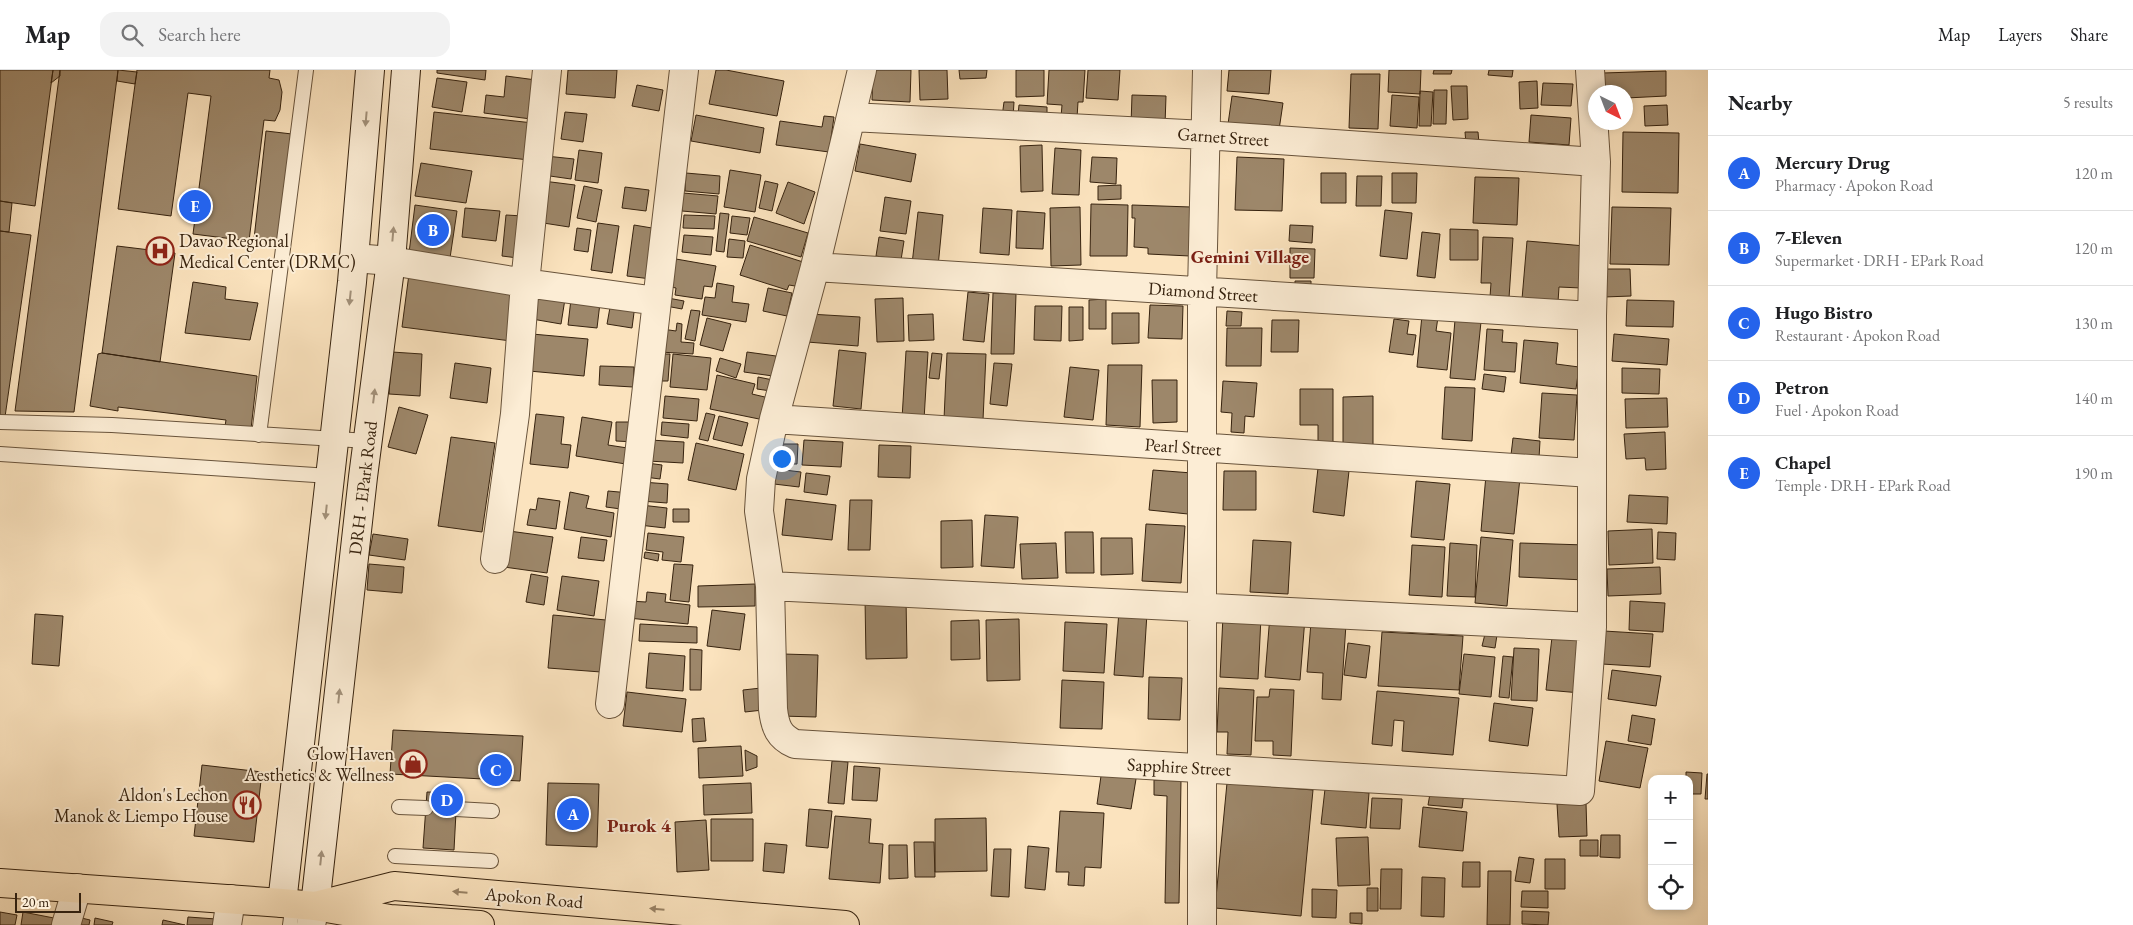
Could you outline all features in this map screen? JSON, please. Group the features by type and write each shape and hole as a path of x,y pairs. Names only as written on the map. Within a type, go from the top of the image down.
{"highway":[{"name":"Apokon Road","path":"0,883 77,888 229,912 298,913 480,925"},
{"name":"Apokon Road","path":"298,913 394,886 845,925"}],"street":[{"name":"DRH - EPark Road","path":"298,913 330,476 354,258 370,70"},
{"name":"DRH - EPark Road","path":"298,913 368,441 391,261 406,70"},
{"path":"495,559 515,414 525,283 548,70"},
{"path":"610,704 684,70"},
{"path":"862,70 815,267 774,419 761,479 759,511 770,586 1592,627 1592,316 1596,162 1590,70"},
{"path":"1202,925 1202,292 1207,70"},
{"name":"Garnet Street","path":"851,118 1205,135 1596,162"},
{"path":"354,258 391,261 525,283 657,301"},
{"name":"Diamond Street","path":"815,267 1592,316"},
{"name":"Pearl Street","path":"774,419 1592,473"},
{"name":"Sapphire Street","path":"770,586 773,709 776,728 781,735 795,744 1580,791 1592,627"},
{"path":"66,925 77,888"}],"lane":[{"path":"258,435 306,70"},
{"path":"0,422 112,425 368,441"},
{"path":"0,454 330,476"},
{"path":"399,808 426,808"},
{"path":"456,809 492,811"},
{"path":"395,856 490,861"}],"building":[{"path":"0,70 53,70 35,206 0,201"},
{"path":"53,70 60,70 60,76 51,83"},
{"path":"60,70 118,70 74,412 15,411"},
{"path":"118,70 137,72 135,84 117,81"},
{"path":"137,70 270,70 269,78 279,80 282,92 280,110 275,121 264,120 249,241 193,234 211,96 188,93 171,216 118,209"},
{"path":"437,70 486,70 485,80 437,73"},
{"path":"568,70 617,70 615,98 566,94"},
{"path":"716,70 726,70 784,81 777,116 709,104"},
{"path":"873,70 911,70 910,102 872,100"},
{"path":"919,70 947,70 948,99 920,100"},
{"path":"959,70 987,70 986,78 960,79"},
{"path":"1016,70 1044,70 1044,96 1016,97"},
{"path":"1049,70 1085,70 1083,102 1078,102 1077,118 1061,117 1062,105 1047,104"},
{"path":"1088,70 1120,70 1118,100 1086,98"},
{"path":"1229,70 1271,70 1269,94 1227,91"},
{"path":"1389,70 1421,70 1420,94 1388,92"},
{"path":"1434,70 1452,70 1451,74 1433,74"},
{"path":"1489,70 1513,70 1512,77 1488,75"},
{"path":"1666,71 1666,96 1633,98 1633,85 1604,85 1603,73"},
{"path":"1351,74 1380,74 1378,129 1349,128"},
{"path":"506,76 536,80 531,119 484,113 486,95 504,97"},
{"path":"437,78 467,82 462,112 432,107"},
{"path":"1537,81 1538,108 1520,109 1519,82"},
{"path":"1543,83 1573,84 1571,106 1541,105"},
{"path":"637,85 663,90 659,111 632,106"},
{"path":"1451,86 1467,86 1468,119 1453,120"},
{"path":"1434,90 1447,90 1446,124 1433,124"},
{"path":"1420,91 1433,92 1431,126 1419,126"},
{"path":"1132,95 1166,96 1165,125 1131,125"},
{"path":"1392,95 1419,97 1417,128 1390,126"},
{"path":"1232,96 1283,103 1279,130 1228,124"},
{"path":"1004,102 1014,102 1013,118 1002,117"},
{"path":"1019,105 1047,107 1047,117 1018,115"},
{"path":"1667,105 1668,125 1645,126 1644,106"},
{"path":"434,112 533,123 529,160 430,149"},
{"path":"565,112 587,114 583,142 561,139"},
{"path":"696,115 764,128 760,153 691,141"},
{"path":"1531,115 1571,118 1569,145 1529,142"},
{"path":"824,116 834,117 829,152 776,145 780,121 822,127"},
{"path":"266,131 292,134 279,242 254,239"},
{"path":"1465,132 1478,132 1479,143 1466,144"},
{"path":"1623,132 1679,133 1678,193 1622,192"},
{"path":"860,144 916,154 911,182 855,171"},
{"path":"1042,145 1043,191 1021,192 1020,146"},
{"path":"1055,148 1081,150 1079,195 1052,194"},
{"path":"579,150 602,153 598,183 575,180"},
{"path":"546,156 574,159 571,179 543,175"},
{"path":"1092,157 1117,158 1116,184 1090,182"},
{"path":"1237,157 1284,159 1282,211 1235,210"},
{"path":"421,163 472,171 466,203 415,196"},
{"path":"730,170 761,175 755,212 724,207"},
{"path":"686,173 720,176 719,194 685,191"},
{"path":"1321,173 1346,173 1346,203 1321,203"},
{"path":"1392,173 1417,173 1416,203 1392,203"},
{"path":"1357,176 1382,176 1381,206 1356,206"},
{"path":"1475,177 1519,178 1517,225 1473,223"},
{"path":"543,181 575,185 569,227 537,222"},
{"path":"765,181 778,184 772,211 759,208"},
{"path":"788,182 815,192 804,224 776,213"},
{"path":"1121,185 1121,199 1098,200 1098,186"},
{"path":"584,186 602,190 596,222 577,218"},
{"path":"625,187 649,190 646,211 622,208"},
{"path":"683,193 718,196 716,214 682,211"},
{"path":"885,197 911,201 906,234 880,231"},
{"path":"0,201 12,203 9,232 0,231"},
{"path":"1091,204 1128,205 1127,256 1090,256"},
{"path":"415,205 457,211 450,258 409,253"},
{"path":"1132,205 1191,207 1190,256 1148,254 1148,248 1134,247 1135,218 1132,218"},
{"path":"1080,207 1081,265 1051,266 1050,208"},
{"path":"1612,207 1671,208 1669,265 1610,264"},
{"path":"465,208 500,211 496,241 462,237"},
{"path":"983,208 1012,210 1009,255 980,253"},
{"path":"1385,210 1412,213 1407,259 1380,256"},
{"path":"1017,211 1045,213 1043,249 1016,248"},
{"path":"918,212 943,215 938,267 912,264"},
{"path":"720,213 729,214 724,252 716,251"},
{"path":"506,215 523,216 518,258 502,256"},
{"path":"684,215 715,216 714,229 683,228"},
{"path":"732,216 750,218 747,235 730,233"},
{"path":"754,217 808,233 801,257 747,241"},
{"path":"598,223 619,226 612,273 591,270"},
{"path":"634,225 658,229 651,279 627,276"},
{"path":"1290,225 1313,226 1312,243 1289,241"},
{"path":"577,228 591,230 588,252 574,250"},
{"path":"1450,229 1478,230 1478,260 1450,260"},
{"path":"0,231 31,235 5,417 0,416"},
{"path":"1422,232 1440,234 1435,278 1417,276"},
{"path":"684,235 713,237 711,255 682,252"},
{"path":"879,237 904,241 901,260 876,256"},
{"path":"1483,237 1513,238 1509,298 1490,297 1491,283 1481,283"},
{"path":"729,239 745,241 743,258 727,257"},
{"path":"1527,241 1585,246 1581,288 1559,287 1558,302 1522,299"},
{"path":"750,245 803,262 795,286 789,285 787,290 740,275"},
{"path":"117,246 175,253 160,362 102,353"},
{"path":"1290,248 1315,249 1314,278 1290,278"},
{"path":"676,259 716,266 712,287 704,286 702,299 675,295 676,288 671,287"},
{"path":"1603,269 1630,269 1631,296 1604,297"},
{"path":"409,274 518,289 511,341 402,327"},
{"path":"1295,281 1311,281 1311,297 1295,297"},
{"path":"193,282 226,287 225,299 258,303 250,340 185,333"},
{"path":"717,283 734,286 732,302 749,304 746,322 702,315 705,297 715,298"},
{"path":"768,288 792,293 787,316 763,311"},
{"path":"968,292 989,294 984,342 963,340"},
{"path":"537,293 565,299 561,324 532,319"},
{"path":"993,293 1016,294 1014,354 991,354"},
{"path":"668,298 684,301 682,309 666,306"},
{"path":"903,298 904,341 877,342 875,299"},
{"path":"571,299 600,303 597,328 568,325"},
{"path":"1106,299 1106,329 1089,329 1089,300"},
{"path":"1627,300 1674,301 1673,327 1626,326"},
{"path":"611,302 635,305 632,328 607,324"},
{"path":"1150,305 1183,306 1182,339 1148,338"},
{"path":"1035,306 1062,306 1061,341 1034,340"},
{"path":"1069,307 1083,307 1083,340 1069,341"},
{"path":"691,310 700,311 695,341 685,339"},
{"path":"1227,311 1242,312 1241,326 1226,326"},
{"path":"1112,313 1139,313 1139,343 1112,344"},
{"path":"809,314 860,317 858,346 807,342"},
{"path":"933,314 934,340 909,341 908,315"},
{"path":"1422,315 1438,317 1436,331 1451,333 1447,370 1417,367"},
{"path":"707,318 731,324 723,351 700,345"},
{"path":"1394,319 1409,321 1407,334 1416,335 1413,355 1389,352"},
{"path":"1272,320 1299,320 1298,352 1271,352"},
{"path":"1455,320 1481,322 1475,380 1450,378"},
{"path":"677,323 682,324 681,342 694,343 693,354 660,352 662,329 676,331"},
{"path":"1227,328 1262,328 1261,366 1226,366"},
{"path":"1487,329 1503,330 1502,342 1517,343 1515,372 1484,370"},
{"path":"532,334 588,339 584,376 529,371"},
{"path":"1614,334 1669,339 1667,365 1612,361"},
{"path":"1524,340 1558,343 1556,364 1579,367 1576,389 1520,383"},
{"path":"839,350 866,353 861,409 833,406"},
{"path":"906,351 928,352 924,420 902,419"},
{"path":"392,352 422,354 420,396 389,394"},
{"path":"747,352 776,356 773,376 744,372"},
{"path":"102,353 257,376 251,429 225,426 226,420 118,407 118,411 90,406 98,354"},
{"path":"932,353 942,354 939,379 929,378"},
{"path":"947,353 986,354 983,420 944,419"},
{"path":"662,354 670,354 668,381 661,381"},
{"path":"673,354 711,358 707,390 670,387"},
{"path":"720,358 741,364 736,378 716,371"},
{"path":"455,363 491,368 487,403 450,398"},
{"path":"994,363 1012,364 1007,406 990,404"},
{"path":"1108,365 1142,365 1140,427 1106,425"},
{"path":"600,366 634,367 633,387 599,385"},
{"path":"1070,367 1099,370 1093,420 1064,417"},
{"path":"1622,368 1660,369 1659,394 1622,393"},
{"path":"1484,374 1506,377 1504,392 1482,389"},
{"path":"717,375 755,384 752,394 769,398 764,420 710,409"},
{"path":"758,377 773,380 771,391 757,389"},
{"path":"1152,380 1177,380 1177,422 1153,423"},
{"path":"1223,381 1257,383 1254,417 1245,416 1244,433 1231,432 1232,413 1221,412"},
{"path":"1445,387 1475,388 1472,441 1442,439"},
{"path":"1300,389 1333,389 1333,448 1318,448 1318,425 1300,425"},
{"path":"1542,393 1577,395 1574,440 1539,438"},
{"path":"665,396 699,399 697,421 663,418"},
{"path":"1373,396 1373,445 1343,445 1343,397"},
{"path":"1667,398 1668,427 1626,428 1625,399"},
{"path":"399,407 428,415 416,454 388,447"},
{"path":"706,413 715,415 708,441 699,439"},
{"path":"536,414 564,417 561,444 571,445 568,468 530,464"},
{"path":"719,416 748,423 742,446 713,439"},
{"path":"582,417 612,422 608,445 634,449 632,465 576,456"},
{"path":"616,422 637,422 636,442 616,441"},
{"path":"662,422 689,424 688,438 661,435"},
{"path":"1665,432 1666,469 1646,470 1645,458 1626,459 1624,434"},
{"path":"451,437 495,443 482,532 438,526"},
{"path":"1513,438 1540,441 1539,458 1511,455"},
{"path":"650,440 684,442 683,463 648,461"},
{"path":"804,440 843,442 841,467 802,465"},
{"path":"696,443 744,454 736,490 688,480"},
{"path":"780,444 798,444 797,464 779,464"},
{"path":"879,445 911,446 910,478 878,477"},
{"path":"647,463 662,465 660,479 645,477"},
{"path":"1318,468 1349,471 1344,516 1313,512"},
{"path":"776,469 801,472 799,487 774,484"},
{"path":"1153,470 1192,473 1188,514 1149,510"},
{"path":"1224,471 1256,471 1256,510 1223,510"},
{"path":"806,473 830,476 827,495 804,492"},
{"path":"1486,475 1520,478 1514,534 1481,531"},
{"path":"1416,481 1450,484 1444,540 1411,537"},
{"path":"642,482 668,484 667,503 641,501"},
{"path":"608,491 630,493 621,509 606,507"},
{"path":"570,492 589,496 586,508 614,513 611,537 564,529"},
{"path":"1629,495 1668,497 1667,524 1627,522"},
{"path":"538,498 560,501 556,529 527,525 530,509 536,510"},
{"path":"786,499 836,505 832,540 782,535"},
{"path":"850,500 872,500 870,550 848,550"},
{"path":"641,505 667,508 665,528 639,525"},
{"path":"673,509 689,509 689,522 673,522"},
{"path":"985,515 1018,517 1014,568 981,566"},
{"path":"972,520 973,567 941,568 941,521"},
{"path":"1146,524 1185,526 1181,583 1142,581"},
{"path":"1652,529 1653,563 1609,565 1608,531"},
{"path":"509,531 553,537 547,573 504,567"},
{"path":"1065,532 1093,532 1094,573 1066,573"},
{"path":"1658,532 1676,533 1675,560 1657,559"},
{"path":"648,533 684,537 681,562 662,560 663,552 646,550"},
{"path":"373,534 408,539 405,560 369,555"},
{"path":"581,537 607,540 604,561 578,558"},
{"path":"1481,537 1513,540 1507,606 1475,603"},
{"path":"1101,538 1132,538 1133,574 1101,575"},
{"path":"1253,540 1291,542 1288,594 1250,592"},
{"path":"1056,543 1058,578 1022,579 1020,544"},
{"path":"1450,543 1477,545 1475,597 1447,596"},
{"path":"1520,543 1586,545 1585,580 1519,577"},
{"path":"1412,545 1445,547 1442,597 1409,595"},
{"path":"645,552 659,554 658,561 644,558"},
{"path":"369,564 404,567 402,593 367,590"},
{"path":"674,564 693,565 689,602 670,600"},
{"path":"1660,567 1661,594 1608,596 1607,569"},
{"path":"531,574 548,577 544,605 526,602"},
{"path":"562,576 599,581 594,616 557,610"},
{"path":"755,584 755,606 698,607 698,586"},
{"path":"647,592 666,594 665,602 690,605 688,624 628,618 629,601 646,602"},
{"path":"906,598 907,658 866,659 865,599"},
{"path":"1630,601 1665,603 1663,632 1629,630"},
{"path":"712,610 745,614 740,650 707,646"},
{"path":"1119,611 1147,613 1143,677 1114,675"},
{"path":"35,614 63,616 59,666 32,664"},
{"path":"553,615 606,620 601,672 548,668"},
{"path":"1270,615 1305,618 1300,680 1265,677"},
{"path":"1223,616 1261,617 1258,679 1220,677"},
{"path":"1019,619 1020,680 987,681 986,620"},
{"path":"979,620 980,659 951,660 951,621"},
{"path":"1065,622 1107,624 1104,673 1063,671"},
{"path":"1311,622 1346,624 1341,700 1322,699 1323,673 1307,672"},
{"path":"640,624 697,627 697,643 639,641"},
{"path":"1604,631 1653,634 1650,667 1602,664"},
{"path":"1382,632 1463,636 1459,690 1378,686"},
{"path":"1485,634 1497,635 1495,648 1482,646"},
{"path":"1552,637 1587,640 1581,693 1546,690"},
{"path":"1348,643 1370,646 1366,678 1344,675"},
{"path":"1514,648 1539,649 1537,701 1511,700"},
{"path":"690,649 702,650 701,690 690,690"},
{"path":"649,653 685,656 683,691 646,688"},
{"path":"783,654 818,655 816,717 781,716"},
{"path":"1464,654 1495,657 1491,697 1459,694"},
{"path":"1503,656 1513,657 1509,698 1499,697"},
{"path":"1612,670 1661,676 1656,706 1608,699"},
{"path":"1149,677 1182,678 1180,720 1148,719"},
{"path":"1062,680 1104,682 1102,729 1060,728"},
{"path":"761,688 763,710 745,712 743,690"},
{"path":"1219,688 1254,690 1251,755 1227,754 1228,732 1217,732"},
{"path":"1270,689 1294,690 1291,756 1273,755 1273,741 1255,741 1257,697 1269,697"},
{"path":"1377,691 1459,698 1453,755 1402,751 1404,721 1394,720 1392,746 1372,744"},
{"path":"627,692 686,699 682,732 623,726"},
{"path":"1494,703 1533,708 1528,746 1489,741"},
{"path":"1632,715 1655,719 1651,745 1628,741"},
{"path":"704,718 706,741 693,742 692,719"},
{"path":"393,730 523,736 520,781 390,774"},
{"path":"1606,741 1648,748 1640,788 1599,781"},
{"path":"741,746 743,776 699,778 698,748"},
{"path":"745,750 757,756 757,767 746,771"},
{"path":"832,761 848,762 844,804 828,803"},
{"path":"202,765 262,772 254,842 194,836"},
{"path":"854,766 880,768 877,801 852,800"},
{"path":"1102,769 1137,773 1131,809 1097,804"},
{"path":"1686,772 1702,773 1701,794 1693,794 1693,775 1686,775"},
{"path":"1707,774 1708,799 1705,799"},
{"path":"1154,780 1181,781 1179,903 1165,903 1167,796 1154,795"},
{"path":"548,783 599,784 597,847 546,845"},
{"path":"751,783 752,813 704,815 703,785"},
{"path":"1227,783 1313,790 1301,916 1215,908"},
{"path":"1431,788 1464,792 1462,808 1428,805"},
{"path":"1325,789 1369,793 1366,828 1321,824"},
{"path":"427,792 457,793 454,850 423,848"},
{"path":"1372,798 1402,799 1400,829 1370,828"},
{"path":"1586,803 1587,836 1559,837 1557,804"},
{"path":"1423,807 1467,812 1463,851 1419,847"},
{"path":"809,809 832,811 828,848 806,846"},
{"path":"1060,811 1104,813 1101,868 1085,867 1084,886 1068,885 1069,872 1056,872"},
{"path":"835,816 871,819 869,843 883,844 880,883 829,879"},
{"path":"986,818 987,871 935,872 935,819"},
{"path":"711,819 753,819 753,861 711,861"},
{"path":"706,820 709,870 677,872 675,822"},
{"path":"1601,835 1620,835 1620,858 1600,857"},
{"path":"1368,837 1370,885 1338,886 1336,838"},
{"path":"1580,840 1598,840 1598,856 1580,856"},
{"path":"914,842 934,842 935,877 915,877"},
{"path":"765,843 787,845 784,873 763,871"},
{"path":"889,845 907,845 908,878 889,879"},
{"path":"1028,846 1049,848 1045,890 1025,888"},
{"path":"994,849 1011,849 1009,897 991,896"},
{"path":"1519,857 1534,859 1530,883 1515,881"},
{"path":"1545,859 1565,859 1565,889 1545,889"},
{"path":"1463,862 1480,862 1480,887 1462,887"},
{"path":"1381,869 1402,869 1401,909 1380,909"},
{"path":"1488,871 1511,871 1510,925 1487,925"},
{"path":"1422,877 1445,878 1444,917 1421,916"},
{"path":"1367,888 1378,888 1378,911 1367,911"},
{"path":"1312,889 1337,890 1336,918 1312,917"},
{"path":"1522,891 1548,891 1548,908 1521,907"},
{"path":"1522,911 1549,912 1548,925 1522,924"},
{"path":"0,912 17,915 15,925 0,925"},
{"path":"23,912 59,919 58,925 21,925"},
{"path":"1350,913 1362,913 1362,924 1350,923"},
{"path":"73,916 90,920 89,925 71,925"},
{"path":"188,917 216,919 215,925 187,925"},
{"path":"95,918 113,922 112,925 94,925"},
{"path":"163,920 185,925 162,925"}],"place":[{"name":"Chapel","path":"195,206"},
{"name":"7-Eleven","path":"433,230"},
{"name":"Davao Regional Medical Center (DRMC)","path":"160,251"},
{"name":"Glow Haven Aesthetics & Wellness","path":"413,764"},
{"name":"Hugo Bistro","path":"496,770"},
{"name":"Petron","path":"447,800"},
{"name":"Aldon's Lechon Manok & Liempo House","path":"247,805"},
{"name":"Mercury Drug","path":"573,814"}],"district":[{"name":"Gemini Village","path":"1250,256"},
{"name":"Purok 4","path":"639,825"}]}
